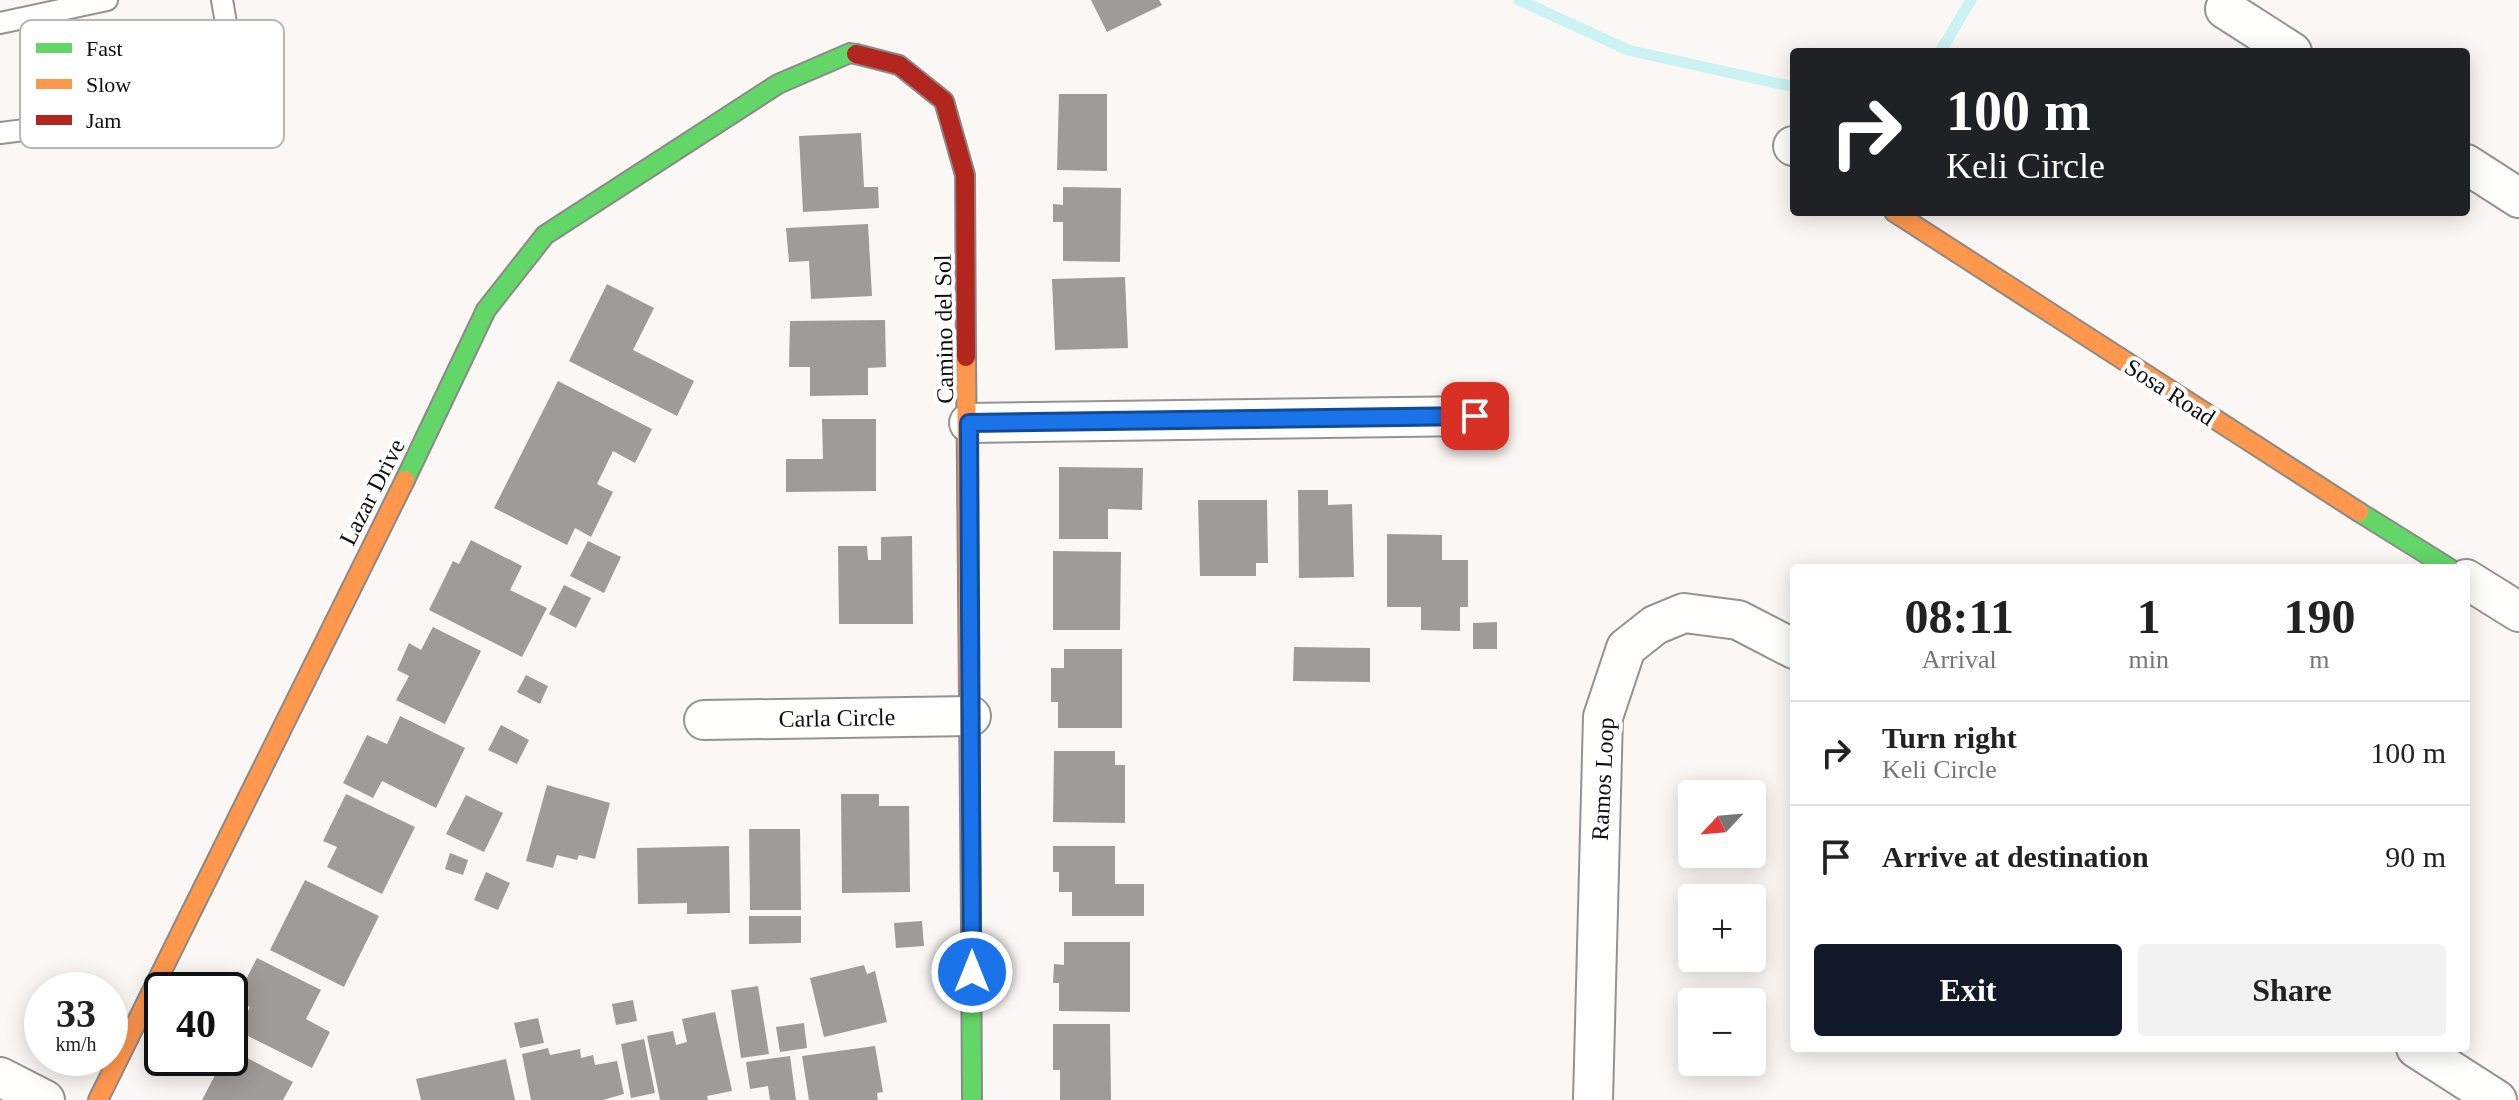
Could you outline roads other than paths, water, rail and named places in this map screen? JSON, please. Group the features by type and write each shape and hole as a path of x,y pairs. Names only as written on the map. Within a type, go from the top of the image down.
{"street":[{"path":"2225,9 2286,48"},
{"name":"Camino del Sol","path":"850,53 899,65 944,101 965,175 972,1100"},
{"name":"Lazar Drive","path":"98,1100 294,698 445,400 486,310 545,235 778,84 850,53"},
{"path":"2470,167 2519,198"},
{"name":"Sosa Road","path":"1900,216 2153,382 2443,564"},
{"path":"969,423 1475,416"},
{"path":"2470,581 2519,612"},
{"name":"Ramos Loop","path":"1593,1100 1603,717 1626,648 1655,625 1684,613 1738,620 1790,647"},
{"name":"Carla Circle","path":"704,720 971,716"},
{"path":"2422,1052 2497,1100"},
{"path":"0,1077 45,1100"}],"lane":[{"path":"0,23 107,0"},
{"path":"222,0 226,20"},
{"path":"0,133 20,130"}],"waterway":[{"path":"1519,0 1628,50 1790,86"},
{"path":"1942,48 1971,0"}]}
